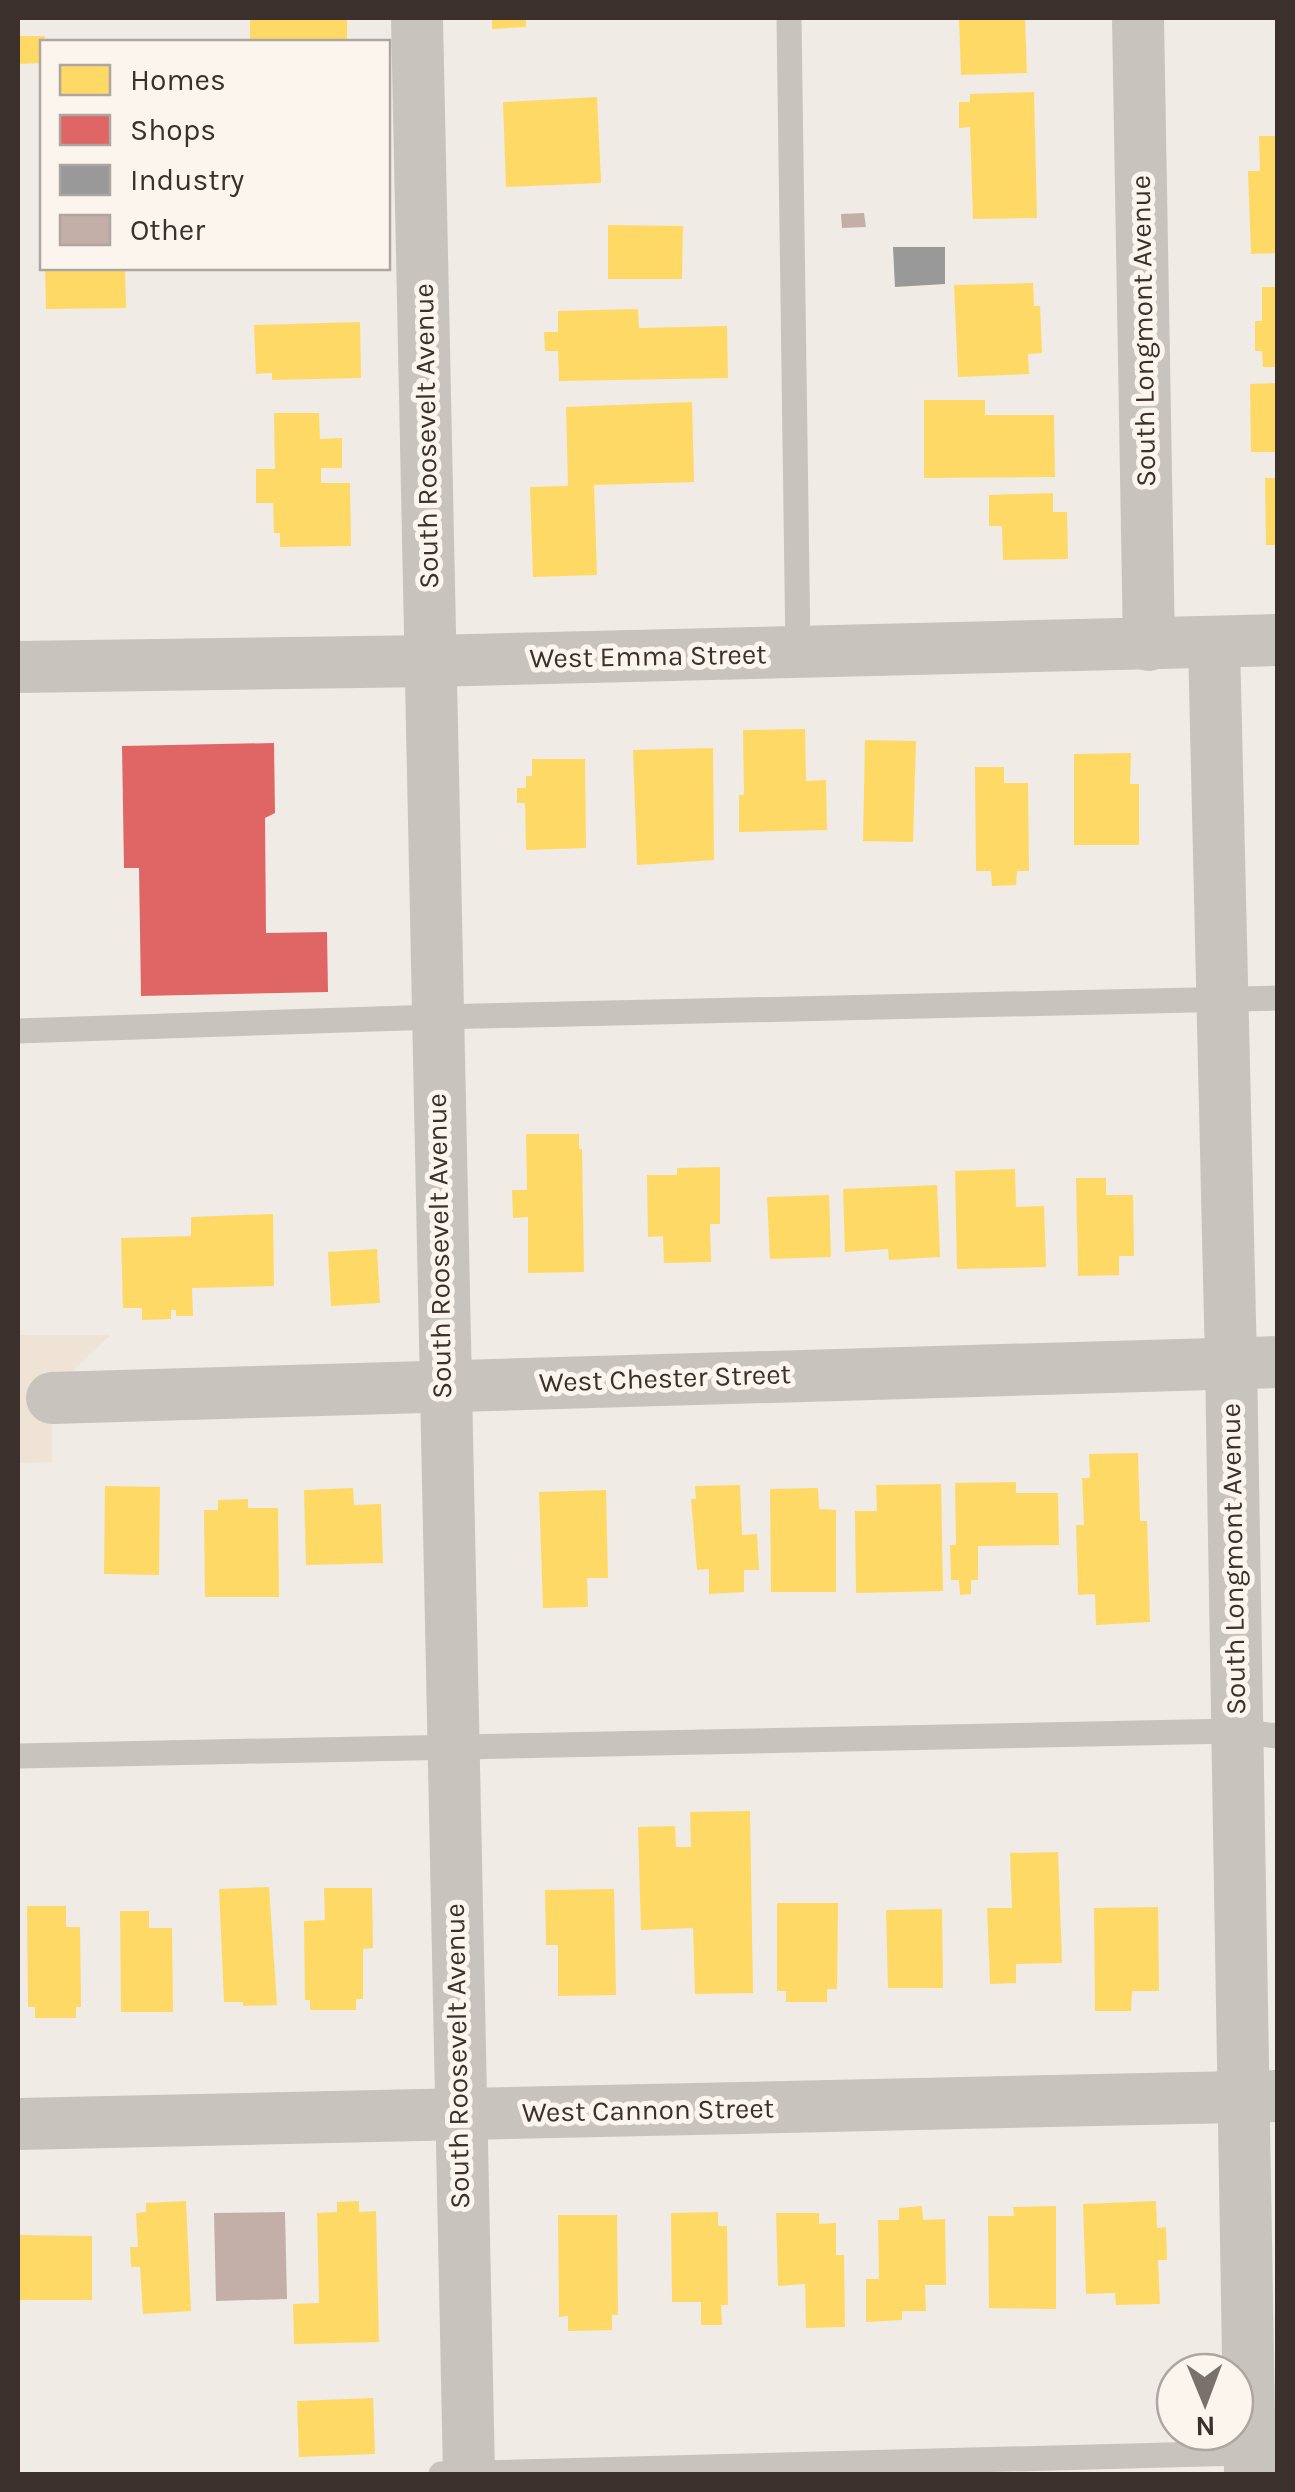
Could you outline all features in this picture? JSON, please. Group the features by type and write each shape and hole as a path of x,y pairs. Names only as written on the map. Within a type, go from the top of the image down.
{"street":[{"name":"South Roosevelt Avenue","path":"417,18 432,661 460,2474"},
{"name":"South Longmont Avenue","path":"1138,18 1149,645"},
{"name":"West Emma Street","path":"18,667 1278,640"},
{"name":"South Longmont Avenue","path":"1214,643 1222,999 1254,1362 1261,2096 1259,2459"},
{"name":"West Chester Street","path":"52,1398 1254,1362"},
{"name":"West Cannon Street","path":"18,2124 1261,2096"}],"lane":[{"path":"788,18 798,652"},
{"path":"18,1032 436,1017 1278,998"},
{"path":"18,1756 1256,1733"},
{"path":"460,2474 1259,2459"}],"shaded area":[{"path":"18,1335 110,1335 52,1391 52,1462 18,1463"}],"building: Homes":[{"path":"250,18 347,18 347,40 250,40"},
{"path":"492,18 526,18 526,27 492,29"},
{"path":"959,18 1025,18 1027,73 961,75"},
{"path":"18,36 45,36 40,40 40,63 18,64"},
{"path":"1034,92 1037,218 973,219 970,127 959,128 959,102 970,102 970,94"},
{"path":"597,97 601,183 506,187 503,102"},
{"path":"1259,136 1278,136 1278,253 1251,254 1248,171 1260,171"},
{"path":"608,225 683,226 682,279 608,279"},
{"path":"45,270 125,270 126,308 46,309"},
{"path":"1033,283 1034,306 1040,306 1042,353 1028,354 1029,374 958,377 954,285"},
{"path":"1262,287 1278,287 1278,367 1263,367 1262,351 1255,351 1255,321 1262,321"},
{"path":"638,309 639,328 727,326 728,378 559,381 558,351 545,351 544,332 558,332 558,311"},
{"path":"360,322 361,378 272,380 272,373 256,374 254,325"},
{"path":"1278,383 1278,452 1251,452 1250,384"},
{"path":"924,400 985,400 985,415 1054,415 1055,477 924,478"},
{"path":"692,402 694,482 594,485 597,575 533,577 530,487 568,486 566,407"},
{"path":"274,413 319,413 320,439 342,438 342,468 321,468 321,483 350,483 351,546 280,547 280,533 274,533 273,503 256,503 256,469 275,469"},
{"path":"1265,478 1278,478 1278,545 1266,545"},
{"path":"1053,493 1053,512 1067,512 1068,559 1003,560 1002,526 989,526 989,495"},
{"path":"805,729 806,781 826,780 827,830 739,832 739,795 744,795 743,730"},
{"path":"865,740 916,741 913,842 863,841"},
{"path":"713,748 714,860 637,865 633,750"},
{"path":"1131,753 1130,784 1139,784 1139,845 1074,845 1074,754"},
{"path":"532,759 585,759 586,848 526,850 525,803 517,803 517,788 526,788 526,776 532,776"},
{"path":"975,767 1004,767 1004,783 1028,783 1029,871 1017,871 1016,885 992,886 991,871 976,871"},
{"path":"526,1134 579,1134 584,1272 528,1273 528,1217 513,1218 512,1190 527,1190"},
{"path":"720,1167 720,1224 710,1224 711,1262 664,1263 663,1236 648,1237 647,1175 677,1175 677,1168"},
{"path":"1015,1169 1016,1207 1044,1206 1046,1267 957,1269 955,1171"},
{"path":"1076,1178 1106,1178 1106,1195 1133,1195 1134,1256 1119,1256 1119,1275 1078,1276"},
{"path":"937,1185 940,1257 889,1260 888,1249 845,1252 843,1189"},
{"path":"829,1195 831,1257 770,1259 767,1197"},
{"path":"273,1214 274,1286 192,1288 193,1316 176,1316 176,1310 171,1310 171,1319 142,1320 142,1308 123,1308 121,1238 191,1236 191,1217"},
{"path":"377,1249 380,1303 331,1306 328,1252"},
{"path":"1138,1453 1140,1521 1147,1521 1150,1622 1096,1625 1095,1594 1078,1595 1076,1525 1084,1525 1082,1478 1090,1478 1089,1454"},
{"path":"1016,1482 1016,1493 1058,1493 1059,1545 978,1546 978,1580 971,1580 971,1594 960,1595 959,1580 951,1580 950,1545 956,1545 955,1483"},
{"path":"941,1484 943,1591 856,1593 855,1511 877,1511 876,1485"},
{"path":"740,1485 742,1535 757,1534 759,1570 744,1570 744,1592 709,1594 709,1569 697,1570 691,1499 696,1499 695,1486"},
{"path":"105,1486 160,1487 159,1575 104,1574"},
{"path":"353,1488 354,1505 381,1504 383,1563 306,1565 304,1490"},
{"path":"818,1488 819,1509 836,1510 836,1592 771,1592 770,1489"},
{"path":"606,1490 608,1578 587,1578 588,1607 543,1608 539,1492"},
{"path":"248,1499 248,1508 278,1508 279,1597 205,1597 204,1510 218,1510 218,1500"},
{"path":"750,1811 753,1993 695,1994 693,1928 641,1930 638,1827 675,1826 676,1847 691,1847 690,1812"},
{"path":"1058,1852 1062,1963 1016,1964 1016,1983 990,1984 987,1908 1012,1908 1010,1853"},
{"path":"269,1887 277,2005 224,2002 219,1889"},
{"path":"324,1888 372,1888 373,1948 363,1949 363,1999 356,1999 356,2010 310,2010 310,2000 305,2000 304,1921 325,1920"},
{"path":"614,1889 616,1995 558,1996 558,1945 546,1945 545,1890"},
{"path":"777,1903 838,1903 837,1989 827,1989 827,2002 786,2002 786,1991 777,1991"},
{"path":"27,1906 66,1906 66,1927 80,1927 81,2007 76,2007 76,2018 35,2018 35,2007 28,2007"},
{"path":"1158,1907 1159,1991 1132,1991 1131,2011 1095,2011 1094,1908"},
{"path":"942,1909 943,1988 888,1988 886,1910"},
{"path":"120,1911 149,1911 149,1928 172,1928 173,2012 121,2012"},
{"path":"186,2201 191,2311 143,2314 140,2267 131,2267 130,2247 138,2247 136,2213 146,2212 146,2203"},
{"path":"359,2201 359,2212 376,2211 379,2342 294,2344 293,2304 319,2303 317,2213 337,2212 337,2202"},
{"path":"1156,2201 1157,2228 1166,2227 1167,2260 1158,2260 1160,2304 1116,2305 1115,2293 1086,2294 1083,2204"},
{"path":"922,2206 923,2220 945,2219 946,2285 925,2285 926,2311 902,2311 902,2320 866,2322 866,2279 879,2279 878,2220 899,2220 899,2208"},
{"path":"1056,2206 1056,2309 989,2308 988,2216 1014,2216 1013,2207"},
{"path":"718,2212 718,2226 727,2226 728,2305 721,2305 722,2325 701,2325 701,2302 672,2302 671,2213"},
{"path":"776,2213 819,2213 819,2224 836,2223 836,2255 844,2255 845,2327 806,2328 805,2284 778,2286"},
{"path":"558,2215 617,2215 618,2315 612,2315 612,2330 568,2331 568,2316 559,2317"},
{"path":"18,2235 92,2236 92,2300 18,2300"},
{"path":"373,2398 375,2454 299,2457 297,2401"}],"building: Shops":[{"path":"274,743 275,813 265,818 266,933 327,932 328,992 141,996 139,868 124,868 122,746"}],"building: Industry":[{"path":"893,247 945,247 945,284 895,287"}],"building: Other":[{"path":"864,213 866,227 842,228 841,214"},
{"path":"285,2212 287,2299 216,2301 214,2213"}]}
